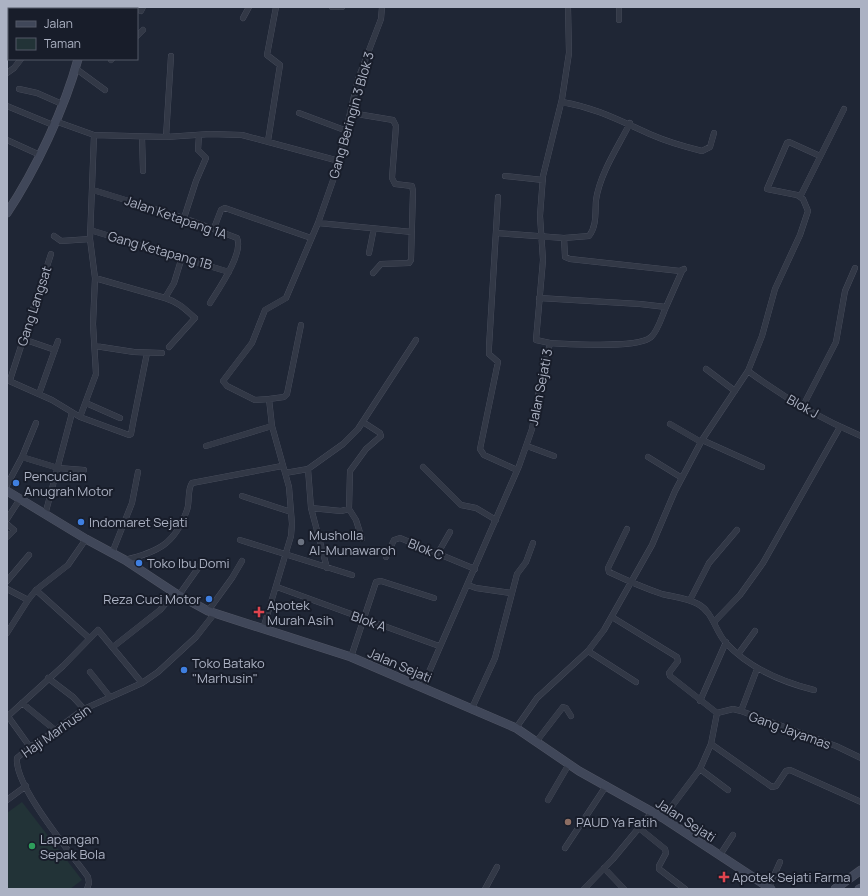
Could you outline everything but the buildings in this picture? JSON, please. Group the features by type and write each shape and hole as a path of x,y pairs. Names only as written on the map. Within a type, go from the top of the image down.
{"main road":[{"path":"7,213 10,201 40,155 62,104 78,60"},
{"name":"Jalan Sejati","path":"7,491 86,539 125,560 177,594 211,613 351,657 516,728 569,764 663,818 770,888"},
{"path":"836,889 861,870"}],"street":[{"path":"243,18 249,7"},
{"path":"268,141 280,65 267,55 276,7"},
{"path":"332,7 342,7"},
{"name":"Gang Beringin 3 Blok 3","path":"269,399 255,400 227,386 223,381 252,343 265,310 286,298 318,223 339,161 358,79 381,19 382,7"},
{"name":"Jalan Sejati 3","path":"422,688 439,646 476,569 518,470 534,423 539,390 550,344 536,340 543,260 540,235 542,180 562,102 569,53 568,7"},
{"path":"619,7 619,20"},
{"path":"138,35 142,30"},
{"path":"166,137 171,56"},
{"path":"7,73 14,68 20,60"},
{"path":"75,68 105,90"},
{"path":"19,89 37,93 62,104"},
{"path":"562,102 582,106 630,123 652,135 702,151 710,147 714,133"},
{"path":"7,106 54,123 94,135 166,137 199,134 242,134 339,161"},
{"path":"800,197 844,109"},
{"path":"299,113 347,131"},
{"path":"351,113 393,120 396,126 392,178 395,184 412,186 411,260 409,264 381,264 373,273"},
{"path":"496,233 540,235 564,238 589,236 593,230 596,198 602,180 630,123"},
{"path":"184,218 206,158 198,150 199,134"},
{"path":"80,417 96,374 93,324 95,278 90,239 94,135"},
{"path":"142,137 143,172"},
{"path":"7,140 40,155"},
{"path":"516,728 543,691 588,651 612,617 630,582 652,545 682,478 701,441 748,371 762,336 775,289 806,220 808,211 803,199 800,197 767,189 786,143 789,142 820,156"},
{"path":"505,176 542,180"},
{"name":"Jalan Ketapang 1A","path":"92,190 214,228 239,240 237,252 229,272 210,303"},
{"path":"498,197 489,354 497,359 498,362 480,449 484,455 518,470"},
{"path":"214,228 221,210 225,208 311,238"},
{"path":"318,223 412,232"},
{"path":"369,253 374,228"},
{"name":"Gang Ketapang 1B","path":"90,230 229,272"},
{"path":"54,236 61,241 90,239"},
{"path":"550,344 626,344 645,342 652,336 684,270 570,259 565,257 564,238"},
{"name":"Gang Langsat","path":"8,380 51,254"},
{"path":"165,298 174,283 182,257"},
{"path":"804,406 836,342 845,291 854,268"},
{"path":"95,278 176,302 195,318 169,347"},
{"path":"539,298 666,307"},
{"path":"263,629 277,587 291,536 289,488 272,426 269,399 288,394 301,325"},
{"path":"23,339 55,350"},
{"path":"286,473 308,469 343,444 363,422 416,340"},
{"path":"39,394 58,341"},
{"path":"95,346 147,353 162,353"},
{"path":"8,380 39,394 80,417 126,435 131,434 147,353"},
{"path":"706,369 735,390"},
{"name":"Blok J","path":"748,371 771,388 840,427 861,436"},
{"path":"86,403 120,418"},
{"path":"45,515 72,413"},
{"path":"362,539 356,520 349,509 350,472 366,449 381,436 380,433 363,422"},
{"path":"7,485 22,457 36,423"},
{"path":"670,424 701,441 762,466"},
{"path":"206,446 272,426"},
{"path":"714,622 740,595 763,564 840,427"},
{"path":"527,446 554,456"},
{"path":"22,457 58,468 84,470"},
{"path":"648,457 682,478"},
{"path":"125,560 151,554 175,535 187,510 192,483 282,466"},
{"path":"423,467 461,505 476,508 496,520"},
{"path":"308,469 311,508 327,568"},
{"path":"112,553 132,503 138,472"},
{"path":"242,496 291,512"},
{"path":"7,519 20,499"},
{"path":"311,508 341,510 349,509"},
{"path":"7,524 14,530 7,537"},
{"path":"627,529 607,569 609,572 661,594 690,600 699,604 714,622 726,642 757,668 786,682 814,690"},
{"path":"690,600 709,563 737,530"},
{"path":"438,553 450,532"},
{"name":"Blok C","path":"386,557 394,540 397,538 476,569"},
{"path":"7,633 36,590 68,565 86,539"},
{"path":"240,540 286,556 352,575"},
{"path":"472,708 495,658 511,593 518,574 526,562 532,543"},
{"path":"7,581 29,555"},
{"name":"Haji Marhusin","path":"87,889 89,883 88,877 32,800 18,768 17,762 20,754 84,709 142,683 174,659 196,638 242,561"},
{"path":"112,647 160,610 177,594 201,564"},
{"path":"351,657 375,583 379,581 434,598"},
{"path":"468,585 481,589 511,593"},
{"name":"Blok A","path":"277,587 439,646"},
{"path":"7,589 28,600"},
{"path":"36,590 89,638"},
{"path":"612,617 677,657 678,661 669,673 670,676 717,713 711,744 700,769 663,818"},
{"path":"30,747 8,715 63,666 89,638 99,630 142,683"},
{"path":"739,653 755,632"},
{"path":"700,701 726,642"},
{"path":"588,651 636,682"},
{"path":"740,711 757,668"},
{"path":"90,672 110,697"},
{"path":"48,678 73,697 84,709"},
{"path":"22,703 55,730"},
{"path":"536,742 563,707 566,708 571,716"},
{"name":"Gang Jayamas","path":"717,713 733,709 740,711 836,746 861,758"},
{"path":"711,744 772,787 776,786 786,771 790,770 861,802"},
{"path":"548,800 569,764"},
{"path":"700,769 728,790"},
{"path":"7,800 26,786"},
{"path":"565,848 606,786"},
{"path":"584,889 652,812"},
{"path":"639,828 665,849 665,855 658,866 685,889"},
{"path":"720,856 733,835"},
{"path":"770,888 780,862"},
{"path":"485,889 497,867"},
{"path":"604,868 624,889"}],"green space":[{"name":"Lapangan Sepak Bola","path":"22,802 82,880 70,889 7,889 7,813"}],"place":[{"name":"Pencucian Anugrah Motor","path":"16,483"},
{"name":"Indomaret Sejati","path":"81,522"},
{"name":"Musholla Al-Munawaroh","path":"301,542"},
{"name":"Toko Ibu Domi","path":"139,563"},
{"name":"Reza Cuci Motor","path":"209,599"},
{"name":"Apotek Murah Asih","path":"259,612"},
{"name":"Toko Batako \"Marhusin\"","path":"184,670"},
{"name":"PAUD Ya Fatih","path":"568,822"},
{"name":"Lapangan Sepak Bola","path":"32,846"},
{"name":"Apotek Sejati Farma","path":"724,877"}]}
